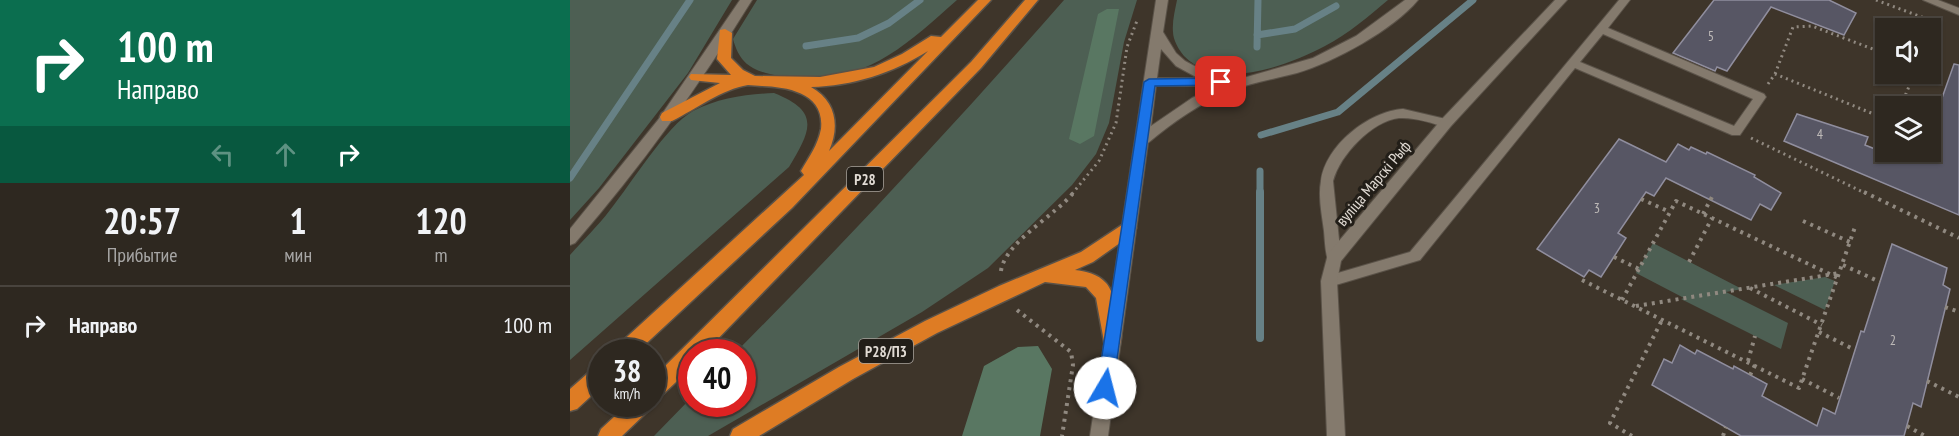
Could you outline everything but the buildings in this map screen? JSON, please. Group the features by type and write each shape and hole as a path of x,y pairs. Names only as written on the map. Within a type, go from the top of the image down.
{"highway":[{"name":"Р28","path":"706,339 976,65 1032,0"},
{"path":"696,77 793,83 830,82 887,69 913,57 983,3"},
{"name":"Р28","path":"638,339 786,204 983,3"},
{"path":"725,33 724,59 738,73 754,80"},
{"path":"667,117 725,87 754,80"},
{"path":"786,204 820,154 829,129 828,113 817,98 793,83"},
{"name":"Р28/П3","path":"740,436 846,373 1005,291 1087,257 1128,228"},
{"name":"Р28/П3","path":"1038,277 1086,278 1099,285 1108,301 1112,341"},
{"name":"Р28","path":"666,378 678,367"},
{"path":"570,402 588,386"},
{"path":"608,436 628,417"}],"street":[{"path":"570,239 616,185 667,117 746,0"},
{"name":"Р28/П3","path":"1099,436 1162,0"},
{"path":"1141,141 1177,112 1221,89 1303,67 1334,54 1364,37 1412,0"},
{"name":"вуліца Марскі Рыф","path":"1336,436 1329,281 1334,259 1446,123 1561,0"},
{"path":"1157,31 1166,51 1177,63 1191,72 1212,78 1245,82"},
{"path":"1149,82 1245,82"}],"lane":[{"path":"1329,281 1415,256 1625,0"},
{"path":"1928,0 1959,12"},
{"path":"1573,63 1736,132 1760,97 1601,29"},
{"path":"1334,259 1327,180 1332,162 1364,130 1381,119 1398,114 1410,114 1446,123"}],"path":[{"path":"1876,0 1924,18"},
{"path":"1062,436 1073,365 1071,352 1025,318 1013,306 1000,278 1002,264 1027,233 1070,197 1102,153 1116,123 1127,47 1141,11"},
{"path":"1760,97 1775,74 1792,27 1812,26 1875,50"},
{"path":"1775,74 1875,115"},
{"path":"1736,132 1959,238"},
{"path":"1703,214 1713,195"},
{"path":"1641,199 1670,212"},
{"path":"1622,300 1676,201 1831,274"},
{"path":"1689,262 1712,218"},
{"path":"1803,221 1850,242"},
{"path":"1582,280 1755,364 1799,388 1855,227"},
{"path":"1614,257 1639,269"},
{"path":"1843,265 1880,282"},
{"path":"1636,306 1831,274 1839,275"},
{"path":"1749,288 1822,325"},
{"path":"1946,307 1959,312"},
{"path":"1632,436 1610,423 1662,320"},
{"path":"1819,332 1855,350"},
{"path":"1748,361 1755,336"},
{"path":"1750,375 1755,364"},
{"path":"1802,379 1839,398"},
{"path":"1927,381 1959,397"},
{"path":"1907,426 1925,436"},
{"path":"1723,436 1726,428"}],"green space":[{"path":"570,0 732,0 688,73 599,188 570,220"},
{"path":"757,0 957,0 917,35 877,62 833,77 807,79 762,72 749,65 739,55 733,39"},
{"path":"1064,0 1137,0 1124,42 1109,123 1096,154 1072,185 988,268 922,312 756,408 756,339 749,339 903,179"},
{"path":"1177,0 1388,0 1342,36 1309,54 1273,67 1234,74 1199,67 1182,54 1173,35"},
{"path":"1107,9 1119,9 1094,136 1080,144 1069,139 1098,14"},
{"path":"774,93 789,100 805,115 806,133 789,167 594,339 588,339 588,344 570,360 570,255 605,216 661,142 683,118 693,111 722,100"},
{"path":"1653,243 1742,289 1726,292 1788,323 1781,349 1681,299 1684,298 1636,273"},
{"path":"1825,277 1835,281 1825,310 1774,285"},
{"path":"1038,346 1052,369 1040,436 962,436 984,366 1018,347"},
{"path":"678,411 678,417 741,417 708,436 654,436"}],"waterway":[{"path":"570,178 690,0"},
{"path":"806,46 858,38 889,23 920,0"},
{"path":"1257,35 1258,0"},
{"path":"1261,135 1338,112 1473,0"},
{"path":"1257,35 1295,29 1336,6"},
{"path":"1257,35 1257,47"},
{"path":"1260,171 1260,338"}],"route":[{"path":"1105,388 1149,82 1221,82"}]}
